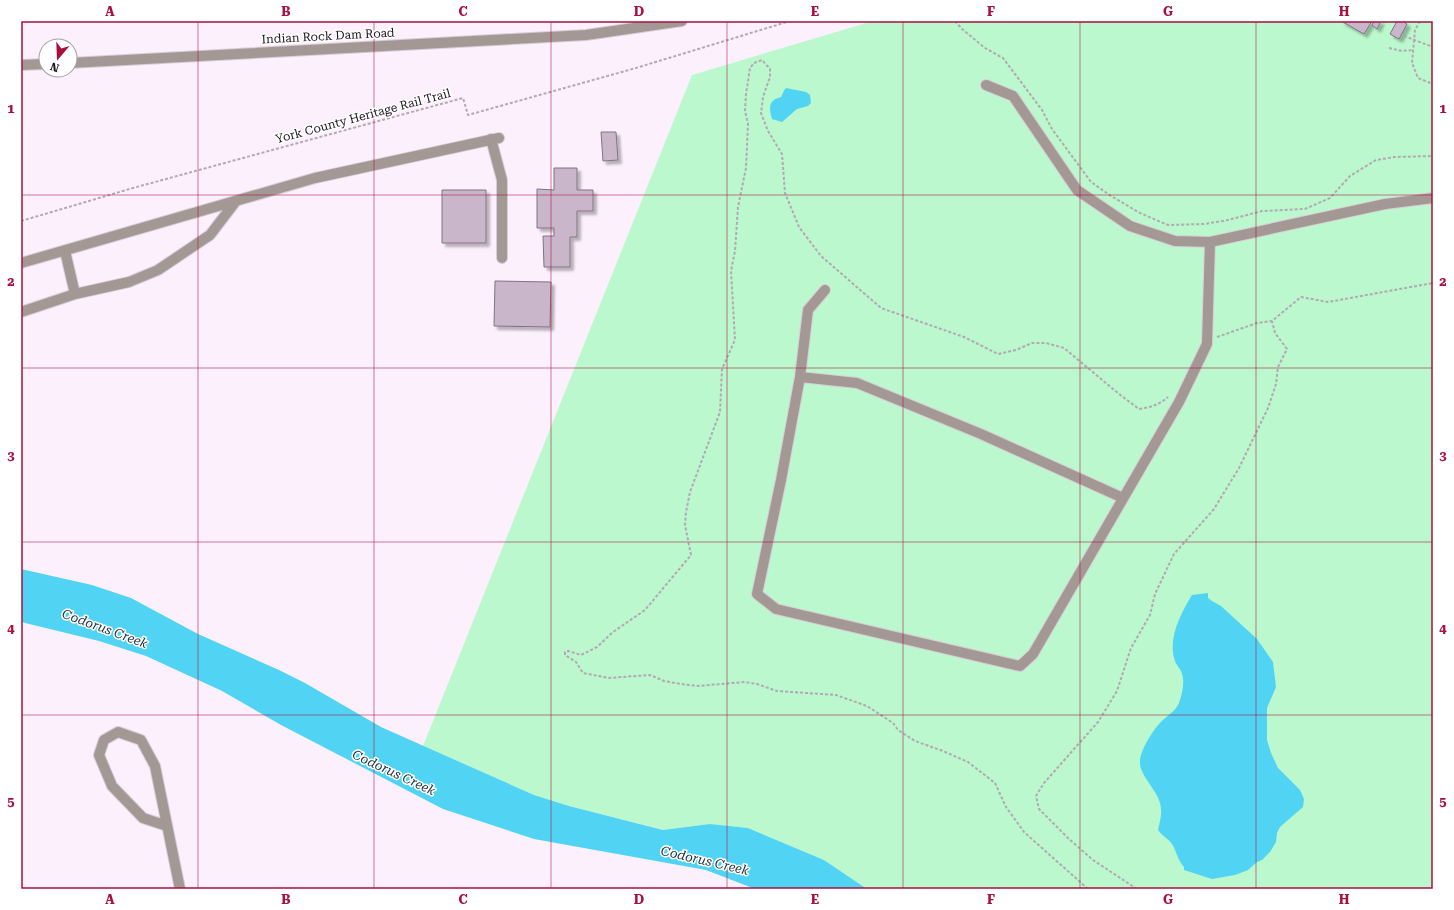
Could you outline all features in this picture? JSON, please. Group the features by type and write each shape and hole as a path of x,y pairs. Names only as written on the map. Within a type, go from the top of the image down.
{"street":[{"name":"Indian Rock Dam Road","path":"78,63 586,35 682,21"},
{"path":"21,65 38,64"},
{"path":"986,85 1013,96 1077,190 1130,226 1175,240 1210,242 1385,204 1433,198"},
{"path":"21,263 315,178 495,138 502,180 502,258"},
{"path":"21,312 75,294 129,282 158,270 210,235 236,201"},
{"path":"825,290 808,310 800,377 781,480 756,594 776,609 1020,666 1033,654 1179,402 1207,344 1210,242"},
{"path":"65,251 75,294"},
{"path":"800,377 857,383 981,434 1123,498"},
{"path":"167,826 143,818 112,786 99,755 104,740 118,732 141,740 155,766 180,889"}],"path":[{"name":"York County Heritage Rail Trail","path":"21,221 140,186 463,98 468,115 636,68 790,21"},
{"path":"956,21 962,29 986,48 1003,58 1042,110 1052,129 1091,182 1140,213 1168,225 1204,224 1228,220 1262,211 1305,209 1330,198 1350,176 1376,160 1395,157 1433,156"},
{"path":"1420,21 1415,30 1412,63 1418,78 1433,84"},
{"path":"1404,36 1432,46"},
{"path":"1389,48 1402,51 1413,50"},
{"path":"1088,889 1024,832 1006,807 995,783 968,762 915,742 898,730 893,723 867,706 836,695 777,691 757,684 744,682 698,686 664,681 650,675 609,678 583,673 576,662 564,655 565,652 568,651 581,655 586,653 645,610 691,555 685,525 690,492 720,412 722,369 735,340 731,272 735,251 738,207 746,168 748,124 745,111 746,94 750,68 754,63 762,60 770,69 770,77 763,97 761,113 768,131 782,154 785,193 799,227 820,256 881,308 964,337 998,354 1016,350 1032,343 1046,342 1064,348 1119,394 1139,408 1152,407 1161,403 1170,395"},
{"path":"1207,344 1219,336 1238,329 1257,323 1272,322 1301,297 1328,302 1433,283"},
{"path":"1137,889 1093,860 1068,839 1039,809 1036,796 1044,783 1098,722 1117,691 1131,648 1150,615 1155,594 1174,554 1214,509 1239,468 1268,408 1276,384 1278,367 1287,349 1275,333 1272,322"}],"green space":[{"path":"873,21 1433,21 1433,889 867,889 824,860 748,828 710,824 664,830 569,806 534,795 423,746 692,75"}],"water":[{"path":"786,88 806,92 810,95 811,103 808,106 797,109 782,122 772,119 770,106 775,99 781,97"},
{"name":"Codorus Creek","path":"21,569 92,585 131,598 198,634 305,683 381,727 534,795 569,806 663,830 710,824 748,828 824,860 867,889 755,889 706,870 534,839 443,809 281,725 222,691 146,656 99,641 21,622"},
{"path":"1208,593 1208,598 1221,606 1257,639 1273,662 1276,687 1267,708 1267,740 1278,768 1300,790 1304,799 1303,807 1280,827 1277,833 1276,842 1270,852 1262,860 1257,862 1248,870 1235,875 1212,879 1184,870 1184,867 1180,862 1172,844 1158,830 1161,814 1160,803 1158,797 1143,774 1140,763 1140,758 1144,747 1150,736 1160,723 1175,709 1181,696 1183,677 1181,670 1176,664 1173,653 1176,626 1192,595"}],"building":[{"path":"1341,21 1372,21 1364,34"},
{"path":"1374,21 1381,21 1377,29 1372,25"},
{"path":"1397,21 1402,21 1407,24 1399,39 1390,34"},
{"path":"601,132 616,132 618,160 603,161"},
{"path":"554,168 577,168 577,190 593,190 593,211 577,211 577,237 570,237 570,267 544,267 543,236 554,236 554,228 537,228 537,189 554,190"},
{"path":"442,190 486,190 486,243 442,243"},
{"path":"495,281 551,282 550,327 494,326"}]}
